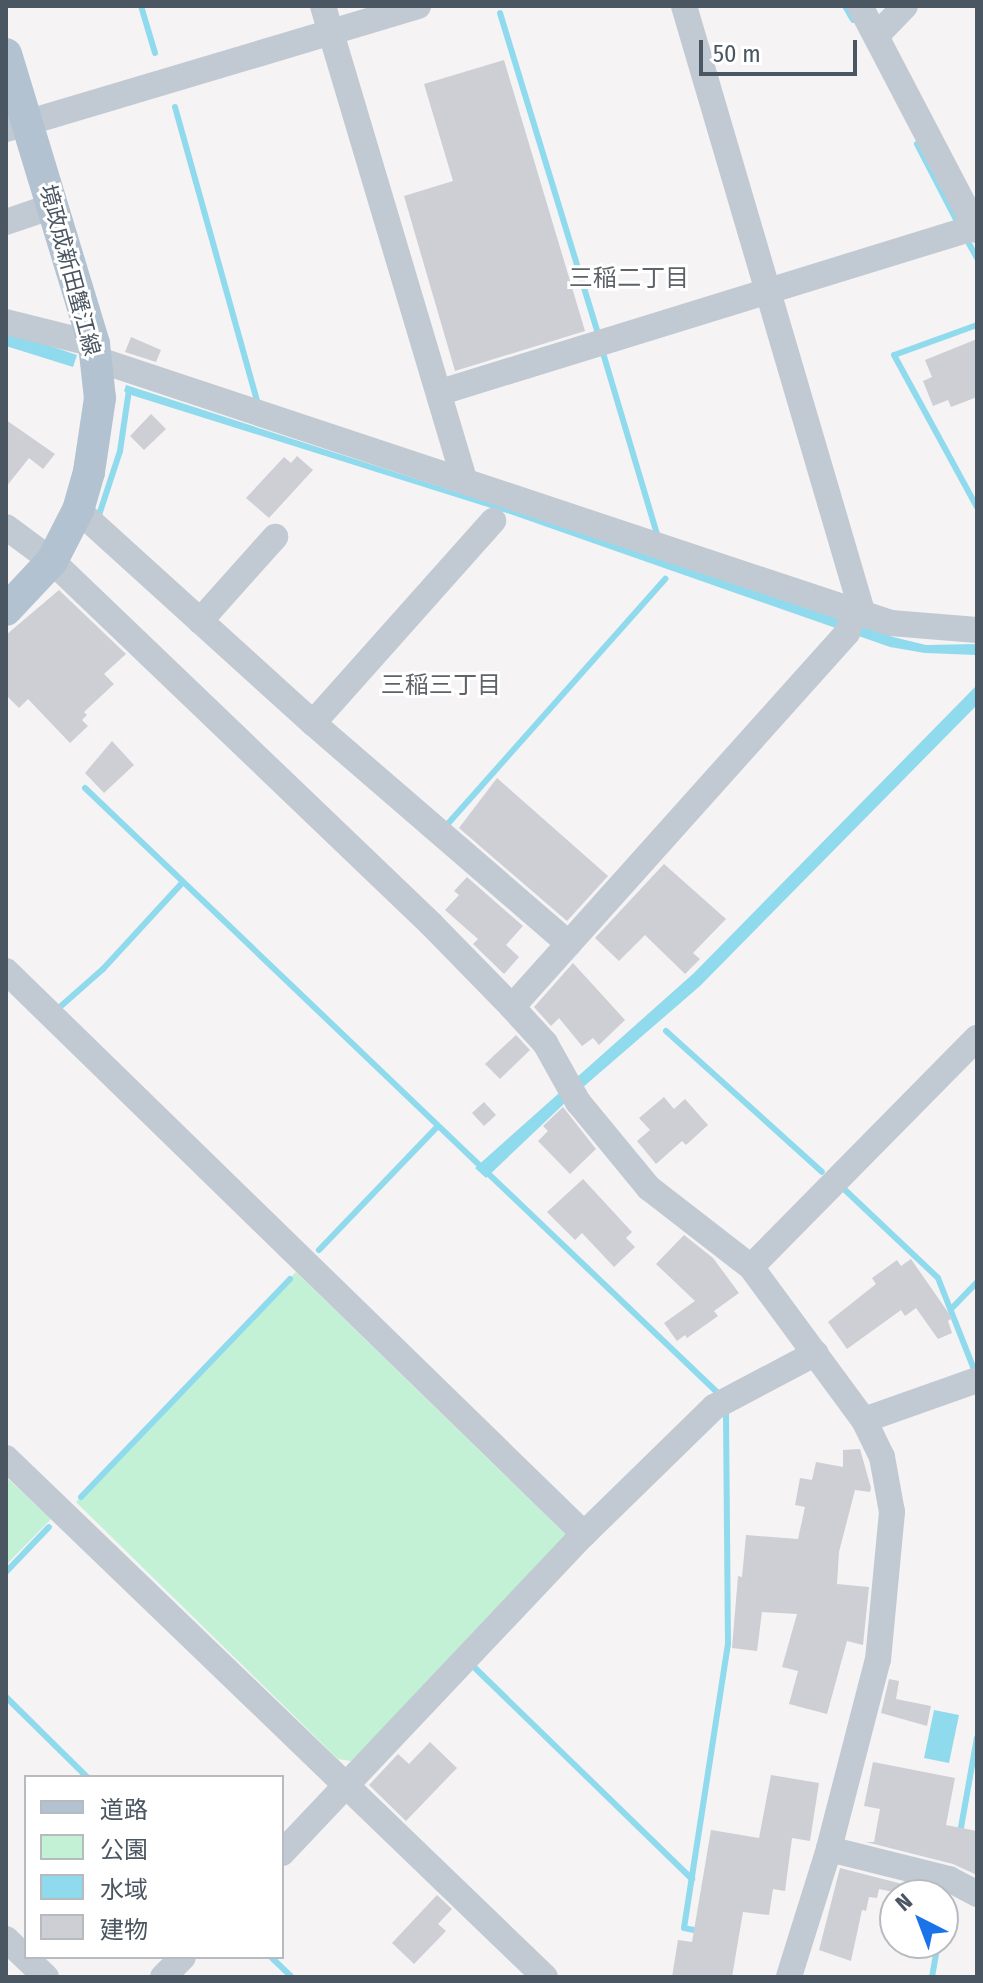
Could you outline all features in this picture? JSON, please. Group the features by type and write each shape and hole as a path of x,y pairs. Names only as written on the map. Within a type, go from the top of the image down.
{"main road":[{"name":"境政成新田蟹江線","path":"6,54 17,126 53,206 95,351 100,398 97,434 78,510 52,561 6,610"}],"street":[{"path":"323,6 441,392 464,480"},
{"path":"17,126 418,6"},
{"path":"684,6 768,293 854,617"},
{"path":"441,392 976,228 860,6"},
{"path":"877,35 905,6"},
{"path":"6,222 53,206"},
{"path":"6,322 854,617 977,630"},
{"path":"78,510 313,723 569,944"},
{"path":"313,723 493,521"},
{"path":"6,527 52,561 431,924 512,1007 545,1043 572,1092 649,1188 751,1267 864,1420 882,1457 892,1512 878,1659 829,1849 789,1977"},
{"path":"200,621 275,537"},
{"path":"512,1007 854,617"},
{"path":"6,971 584,1534"},
{"path":"751,1267 977,1038"},
{"path":"284,1851 584,1534 714,1407 816,1353"},
{"path":"864,1420 977,1380"},
{"path":"6,1458 545,1977"},
{"path":"829,1849 949,1879 977,1894"},
{"path":"6,1939 24,1956"},
{"path":"27,1959 46,1977"},
{"path":"163,1977 181,1959"}],"green space":[{"path":"296,1272 565,1534 564,1542 351,1761 338,1759 76,1502"},
{"path":"6,1477 51,1519 6,1565"}],"water":[{"path":"6,331 77,355 73,367 6,346"},
{"path":"126,385 661,558 893,637 926,645 977,644 977,655 925,653 890,647 510,514 128,394 124,391"},
{"path":"977,685 977,705 700,986 567,1101 486,1178 475,1168 694,973"},
{"path":"934,1710 959,1715 949,1763 924,1758"}],"building":[{"path":"504,60 585,331 455,371 404,196 453,181 424,84"},
{"path":"131,337 161,350 156,362 125,352"},
{"path":"977,339 977,397 951,407 948,400 933,406 923,381 932,377 925,360"},
{"path":"151,414 166,429 144,450 130,436"},
{"path":"6,420 55,454 43,469 29,458 6,487"},
{"path":"297,456 313,470 269,518 246,498 284,457 291,463"},
{"path":"59,590 126,654 104,674 114,684 84,712 87,715 82,720 88,726 70,743 28,699 19,708 6,695 6,635"},
{"path":"112,741 134,765 104,793 85,773"},
{"path":"497,778 608,876 567,921 459,828"},
{"path":"664,864 726,919 693,953 700,959 685,974 645,935 619,961 595,938"},
{"path":"467,877 523,926 506,945 519,957 504,974 473,944 478,939 445,910 459,895 454,891"},
{"path":"573,963 625,1020 599,1045 593,1038 582,1046 559,1018 551,1026 534,1007"},
{"path":"516,1035 530,1050 500,1079 485,1064"},
{"path":"664,1097 674,1109 685,1099 708,1125 686,1145 682,1141 656,1164 637,1141 650,1130 639,1118"},
{"path":"484,1102 496,1115 484,1126 472,1113"},
{"path":"563,1107 596,1149 570,1174 538,1141 548,1131 543,1126"},
{"path":"583,1179 632,1232 626,1238 635,1247 614,1267 582,1233 575,1240 547,1212"},
{"path":"684,1235 713,1258 739,1293 714,1311 718,1316 687,1338 685,1335 677,1341 664,1323 695,1301 656,1264"},
{"path":"911,1259 952,1318 948,1321 952,1333 938,1339 916,1308 905,1316 901,1310 847,1349 828,1322 876,1284 872,1278 897,1260 901,1266"},
{"path":"860,1449 871,1488 870,1492 855,1490 839,1552 837,1584 869,1587 863,1645 847,1641 827,1714 789,1704 798,1671 782,1667 797,1614 762,1612 757,1651 732,1648 738,1576 742,1577 746,1535 798,1539 805,1507 795,1505 800,1478 812,1480 816,1462 843,1467 843,1450"},
{"path":"889,1679 899,1681 896,1699 931,1706 927,1726 881,1713"},
{"path":"430,1742 457,1768 406,1821 369,1785 398,1754 409,1764"},
{"path":"873,1762 955,1778 946,1825 977,1831 977,1875 953,1864 866,1842 874,1842 880,1809 864,1806"},
{"path":"771,1775 819,1783 810,1841 792,1838 785,1891 773,1889 769,1915 743,1912 732,1977 672,1977 678,1940 692,1942 711,1830 759,1838"},
{"path":"840,1868 883,1879 879,1879 877,1898 869,1897 866,1911 862,1910 851,1961 819,1950"},
{"path":"437,1895 452,1909 438,1924 446,1931 414,1964 392,1943"}],"waterway":[{"path":"141,6 155,53"},
{"path":"845,6 853,20"},
{"path":"500,13 598,334"},
{"path":"175,107 258,404"},
{"path":"917,144 958,223"},
{"path":"967,240 977,258"},
{"path":"977,325 894,355 977,507"},
{"path":"603,353 658,537"},
{"path":"99,515 120,451 129,390"},
{"path":"445,827 665,579"},
{"path":"85,788 719,1394"},
{"path":"61,1006 103,969 183,882"},
{"path":"666,1031 822,1172"},
{"path":"319,1250 437,1127"},
{"path":"844,1189 938,1278 975,1372"},
{"path":"81,1497 290,1279"},
{"path":"953,1307 977,1282"},
{"path":"699,1931 684,1928 728,1645 726,1410"},
{"path":"6,1572 49,1527"},
{"path":"475,1668 692,1879"},
{"path":"6,1697 85,1775"},
{"path":"960,1833 977,1738"},
{"path":"273,1959 292,1977"},
{"path":"932,1977 935,1959"}],"district":[{"name":"三稲二丁目","path":"629,279"},
{"name":"三稲三丁目","path":"441,686"}]}
